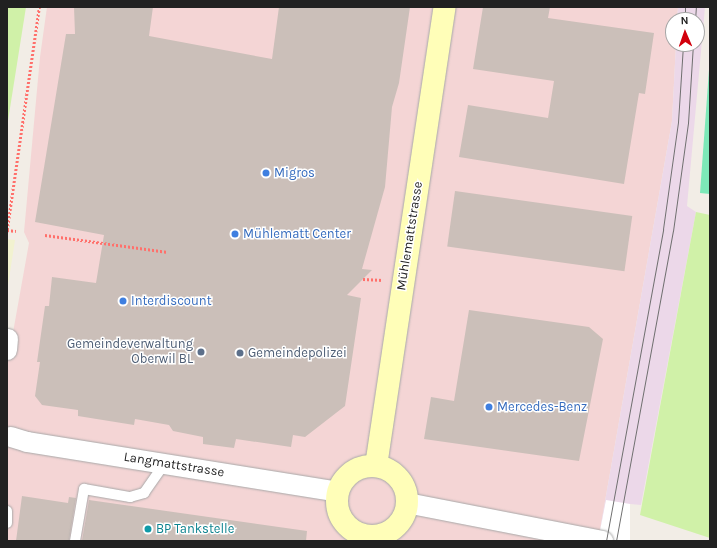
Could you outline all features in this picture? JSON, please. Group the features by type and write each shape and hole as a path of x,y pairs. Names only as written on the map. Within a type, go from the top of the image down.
{"main road":[{"name":"Mühlemattstrasse","path":"376,466 445,7"},
{"path":"366,466 376,466 388,470 399,478 405,490 407,503 400,522 383,537 363,535 354,536 339,514 338,492 348,474 366,466"}],"street":[{"name":"Langmattstrasse","path":"8,438 338,492"},
{"path":"407,503 603,541"}],"lane":[{"path":"75,541 84,489 129,501 144,493 165,463"},
{"path":"7,512 7,523"}],"path":[{"path":"16,231 7,230 39,7"},
{"path":"45,235 168,252"},
{"path":"364,278 388,281"}],"shaded area":[{"path":"47,7 678,7 678,12 665,12 665,52 676,52 672,121 598,541 7,541 7,366 29,243 24,232 40,57"},
{"path":"678,7 705,7 705,12 678,12"},
{"path":"676,52 701,52 687,206 696,212 641,505 630,504 630,541 598,541 672,121"}],"green space":[{"path":"7,7 26,7 7,127"},
{"path":"710,56 710,194 700,193"},
{"path":"696,212 710,215 710,538 640,515"},
{"path":"7,239 15,240 7,292"}],"pier":[{"path":"606,500 630,504 630,541 598,541"}],"building":[{"name":"Mühlematt Center","path":"74,7 153,7 149,36 272,59 279,7 410,7 399,83 392,107 385,187 362,269 372,270 347,295 361,298 345,406 305,437 293,435 291,447 236,439 234,448 203,444 203,437 173,431 169,425 135,419 134,425 78,416 78,410 42,405 35,396 40,362 37,362 45,306 49,306 52,277 96,283 104,235 35,222 66,34 75,34"},
{"path":"483,7 550,7 548,18 654,33 645,94 639,93 624,184 459,157 468,105 548,118 554,81 473,69"},
{"path":"455,191 632,216 624,271 447,246"},
{"path":"469,310 589,327 603,339 579,461 424,439 431,397 454,401"},
{"path":"22,496 68,503 69,497 76,498 69,541 16,541"},
{"name":"BP Tankstelle","path":"89,500 307,531 306,541 82,541"}],"tram line":[{"path":"685,7 685,12"},
{"path":"696,7 696,12"},
{"path":"606,541 663,229 678,122 682,52"},
{"path":"616,541 673,231 688,123 692,52"}],"place":[{"name":"Migros","path":"266,173"},
{"name":"Mühlematt Center","path":"235,234"},
{"name":"Interdiscount","path":"123,301"},
{"name":"Gemeindeverwaltung Oberwil BL","path":"201,352"},
{"name":"Gemeindepolizei","path":"240,353"},
{"name":"Mercedes-Benz","path":"489,407"},
{"name":"BP Tankstelle","path":"148,529"}]}
